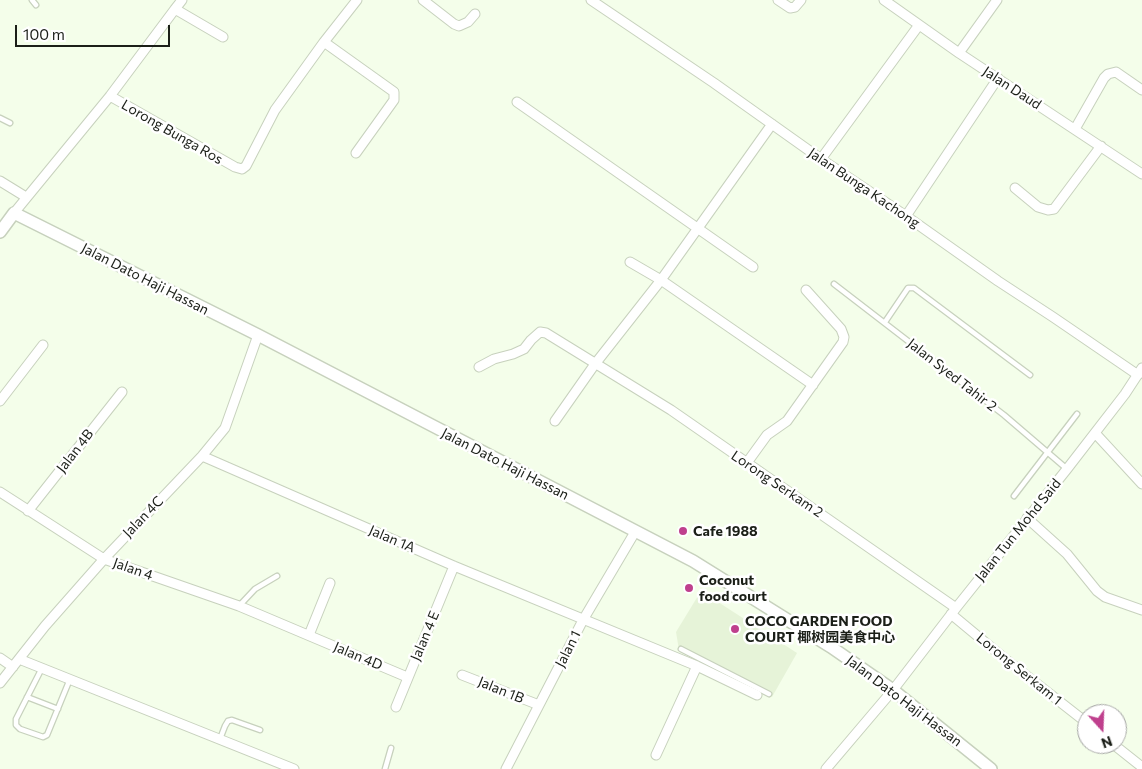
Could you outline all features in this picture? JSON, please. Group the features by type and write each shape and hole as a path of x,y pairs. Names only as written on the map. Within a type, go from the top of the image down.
{"street":[{"path":"0,232 26,197 110,96 182,0"},
{"path":"356,153 396,96 394,92 324,42 357,0"},
{"path":"423,0 459,26 468,22 475,14"},
{"name":"Jalan Bunga Kachong","path":"591,0 714,83 998,281 1140,372"},
{"path":"778,0 790,8 795,7 801,0"},
{"name":"Jalan Daud","path":"884,0 959,53 1142,174"},
{"path":"959,53 997,0"},
{"path":"175,9 223,37"},
{"path":"821,159 919,25"},
{"name":"Lorong Bunga Ros","path":"110,96 234,167 242,169 246,166 275,110 324,42"},
{"path":"1075,129 1108,74 1116,72 1142,90"},
{"path":"906,216 998,78"},
{"path":"517,102 753,267"},
{"path":"555,421 661,280 772,124"},
{"path":"1015,188 1038,207 1048,210 1054,209 1101,146"},
{"path":"0,181 26,197"},
{"name":"Jalan Dato Haji Hassan","path":"14,213 258,336 635,532 666,546 717,575 831,647 893,690 991,769"},
{"path":"630,262 661,280 812,385"},
{"path":"746,464 767,435 788,421 844,337 841,329 806,290"},
{"name":"Lorong Serkam 2","path":"479,367 494,359 514,354 524,349 540,332 546,333 670,410 954,611"},
{"name":"Jalan 4C","path":"0,683 45,626 104,559 202,456 225,428 258,336"},
{"path":"0,401 43,345"},
{"name":"Jalan Tun Mohd Said","path":"826,769 893,690 1096,433 1140,372"},
{"name":"Jalan 4B","path":"28,511 122,392"},
{"path":"1096,433 1142,484"},
{"name":"Jalan 1A","path":"202,456 454,566 736,681 757,695"},
{"name":"Jalan 4","path":"0,492 104,559 239,606 278,622"},
{"path":"1027,518 1067,554 1105,598 1142,610"},
{"name":"Jalan 1","path":"506,769 583,620 635,532"},
{"name":"Jalan 4 E","path":"396,706 454,566"},
{"path":"309,635 330,583"},
{"name":"Lorong Serkam 1","path":"954,611 1004,658 1077,716"},
{"name":"Jalan 4D","path":"278,622 408,677"},
{"path":"0,658 12,667"},
{"path":"19,659 294,769"},
{"path":"656,755 698,666"},
{"name":"Jalan 1B","path":"462,675 539,705"},
{"path":"1126,754 1142,767"}],"lane":[{"path":"32,0 36,5"},
{"path":"0,118 10,123"},
{"name":"Jalan Syed Tahir 2","path":"834,284 885,322 1067,469"},
{"path":"885,322 908,288 914,288 1030,375"},
{"path":"1014,496 1077,414"},
{"path":"239,606 255,589 276,576"},
{"path":"681,649 736,681 769,694"},
{"path":"42,668 16,719 16,725 20,729 43,737 47,735 70,680"},
{"path":"27,697 58,709"},
{"path":"220,740 228,721 232,720 260,730"},
{"path":"385,769 392,748"}],"shaded area":[{"path":"701,591 797,653 772,697 679,650 676,632"}],"place":[{"name":"Cafe 1988","path":"683,531"},
{"name":"Coconut food court","path":"689,588"},
{"name":"COCO GARDEN FOOD COURT 椰树园美食中心","path":"735,629"}]}
